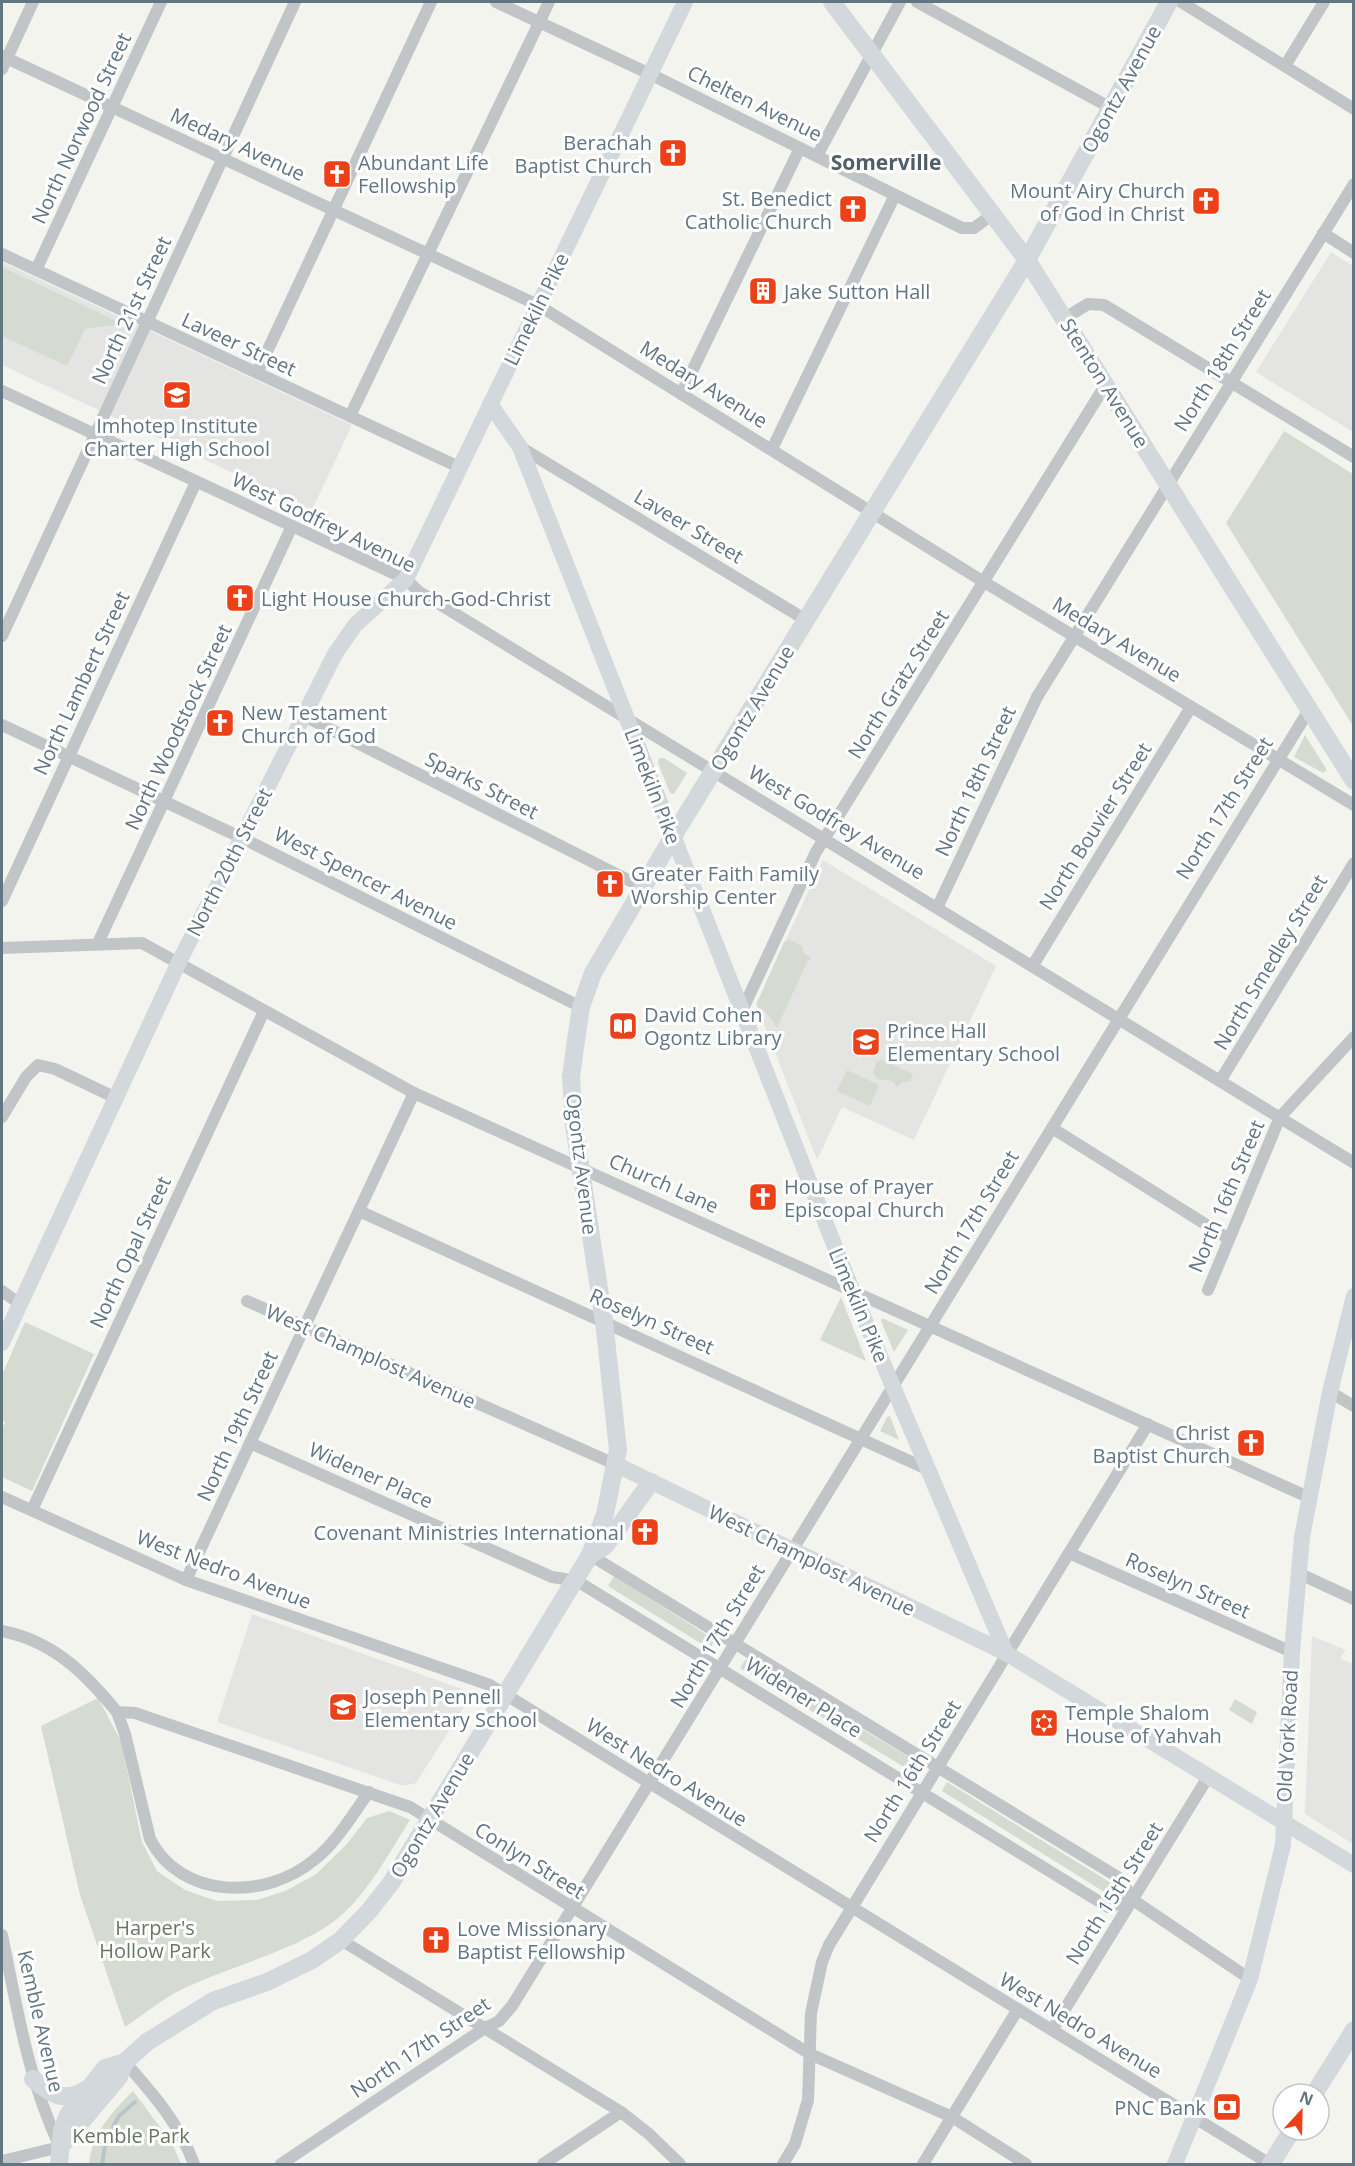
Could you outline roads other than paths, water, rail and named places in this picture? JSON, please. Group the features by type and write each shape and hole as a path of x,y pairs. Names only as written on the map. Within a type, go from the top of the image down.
{"main road":[{"name":"Stenton Avenue","path":"832,2 1028,260 1353,781"},
{"name":"Ogontz Avenue","path":"60,2156 62,2130 68,2115 105,2068 125,2062 147,2042 213,2001 283,1975 312,1960 341,1940 369,1911 391,1883 577,1581 590,1556 605,1514 617,1465 618,1428 574,1125 571,1077 581,1007 593,973 672,838 872,510 1028,260 1169,2"},
{"path":"590,1556 605,1546 651,1482"},
{"path":"1321,2082 1353,2030"},
{"name":"Ogontz Avenue","path":"60,2156 120,2077 125,2062"},
{"path":"33,2079 46,2090 62,2098 79,2095 87,2089"},
{"path":"1270,2164 1284,2142"}],"street":[{"path":"3,61 33,2"},
{"name":"North Norwood Street","path":"36,270 161,2"},
{"name":"North 21st Street","path":"2,636 296,2"},
{"path":"257,373 430,2"},
{"name":"Chelten Avenue","path":"496,2 650,74 968,230 993,213"},
{"path":"350,416 549,2"},
{"name":"Limekiln Pike","path":"685,2 490,404 520,447 614,692 627,717 672,838 852,1290 1006,1653"},
{"path":"817,156 900,2"},
{"path":"917,2 1111,108"},
{"path":"1180,2 1353,109"},
{"path":"1285,66 1324,2"},
{"name":"Medary Avenue","path":"3,61 112,107 538,305 872,510 984,582 1353,805"},
{"path":"681,394 800,148"},
{"name":"North 18th Street","path":"938,906 1022,725 1353,184"},
{"path":"772,449 895,195"},
{"path":"1323,234 1353,253"},
{"name":"Laveer Street","path":"2,254 461,468"},
{"path":"1065,318 1088,304 1099,303 1353,457"},
{"name":"North Gratz Street","path":"741,1013 816,852 1106,384"},
{"name":"West Godfrey Avenue","path":"2,391 406,579 418,591 938,906 1353,1163"},
{"name":"North 20th Street","path":"2,1343 114,1097 178,964 335,654 355,625 406,579 490,404"},
{"name":"Laveer Street","path":"520,447 806,620"},
{"name":"North Lambert Street","path":"2,901 196,482"},
{"name":"North Woodstock Street","path":"98,943 292,526"},
{"name":"North Bouvier Street","path":"1033,965 1191,707"},
{"name":"North 17th Street","path":"281,2164 485,2028 499,2021 512,2006 931,1326 1277,758 1309,710"},
{"name":"Sparks Street","path":"304,716 644,888"},
{"name":"West Spencer Avenue","path":"2,724 242,838 581,1007"},
{"name":"North Smedley Street","path":"1220,1081 1353,863"},
{"name":"Church Lane","path":"2,948 142,943 414,1093 1308,1497"},
{"name":"North Opal Street","path":"32,1510 264,1011"},
{"name":"North 16th Street","path":"1208,1290 1280,1117 1353,1037"},
{"path":"2,1117 33,1069 38,1065 114,1097"},
{"name":"North 19th Street","path":"186,1580 414,1093"},
{"path":"1052,1128 1229,1239"},
{"name":"Roselyn Street","path":"359,1210 927,1469"},
{"path":"2,1291 20,1304"},
{"name":"Old York Road","path":"1175,2164 1250,1979 1283,1845 1298,1573 1308,1497 1353,1296"},
{"name":"West Champlost Avenue","path":"247,1301 617,1465 1006,1653 1353,1865"},
{"path":"1330,1392 1353,1406"},
{"name":"North 16th Street","path":"783,2164 795,2144 808,2100 811,2013 822,1962 851,1908 1148,1424"},
{"name":"Widener Place","path":"250,1443 552,1577 577,1581 1108,1906 1132,1900"},
{"name":"West Nedro Avenue","path":"2,1497 186,1580 490,1685 649,1785 1270,2164"},
{"name":"Roselyn Street","path":"1069,1553 1292,1652"},
{"name":"Widener Place","path":"590,1556 1121,1880 1132,1900 1250,1979"},
{"path":"1298,1573 1353,1599"},
{"path":"2,1631 50,1648 70,1661 86,1674 117,1712 125,1734 153,1845 163,1861 180,1876 204,1885 232,1888 261,1885 302,1870 331,1844 369,1792"},
{"name":"Conlyn Street","path":"117,1712 135,1713 410,1807 428,1821 810,2055 952,2117 1026,2164"},
{"name":"North 15th Street","path":"1052,2030 1209,1776"},
{"name":"Kemble Avenue","path":"2,1935 33,2079 60,2156"},
{"path":"341,1940 621,2112 649,2134 680,2164"},
{"path":"923,2164 1018,2009"},
{"path":"125,2062 165,2107 179,2130 194,2164"},
{"path":"543,2164 621,2112"},
{"path":"2,2162 60,2156"}],"waterway":[{"path":"113,2127 119,2116 135,2102"},
{"path":"102,2164 105,2146"}],"place":[{"name":"Berachah Baptist Church","path":"673,153"},
{"name":"Abundant Life Fellowship","path":"337,174"},
{"name":"Mount Airy Church of God in Christ","path":"1206,201"},
{"name":"St. Benedict Catholic Church","path":"853,209"},
{"name":"Jake Sutton Hall","path":"763,291"},
{"name":"Imhotep Institute Charter High School","path":"177,395"},
{"name":"Light House Church-God-Christ","path":"240,598"},
{"name":"New Testament Church of God","path":"220,723"},
{"name":"Greater Faith Family Worship Center","path":"610,884"},
{"name":"David Cohen Ogontz Library","path":"623,1026"},
{"name":"Prince Hall Elementary School","path":"866,1042"},
{"name":"House of Prayer Episcopal Church","path":"763,1197"},
{"name":"Christ Baptist Church","path":"1251,1443"},
{"name":"Covenant Ministries International","path":"645,1532"},
{"name":"Joseph Pennell Elementary School","path":"343,1707"},
{"name":"Temple Shalom House of Yahvah","path":"1044,1723"},
{"name":"Love Missionary Baptist Fellowship","path":"436,1940"},
{"name":"PNC Bank","path":"1227,2107"}],"district":[{"name":"Somerville","path":"886,162"}],"park label":[{"name":"Harper's Hollow Park","path":"155,1938"},
{"name":"Kemble Park","path":"131,2135"}]}
